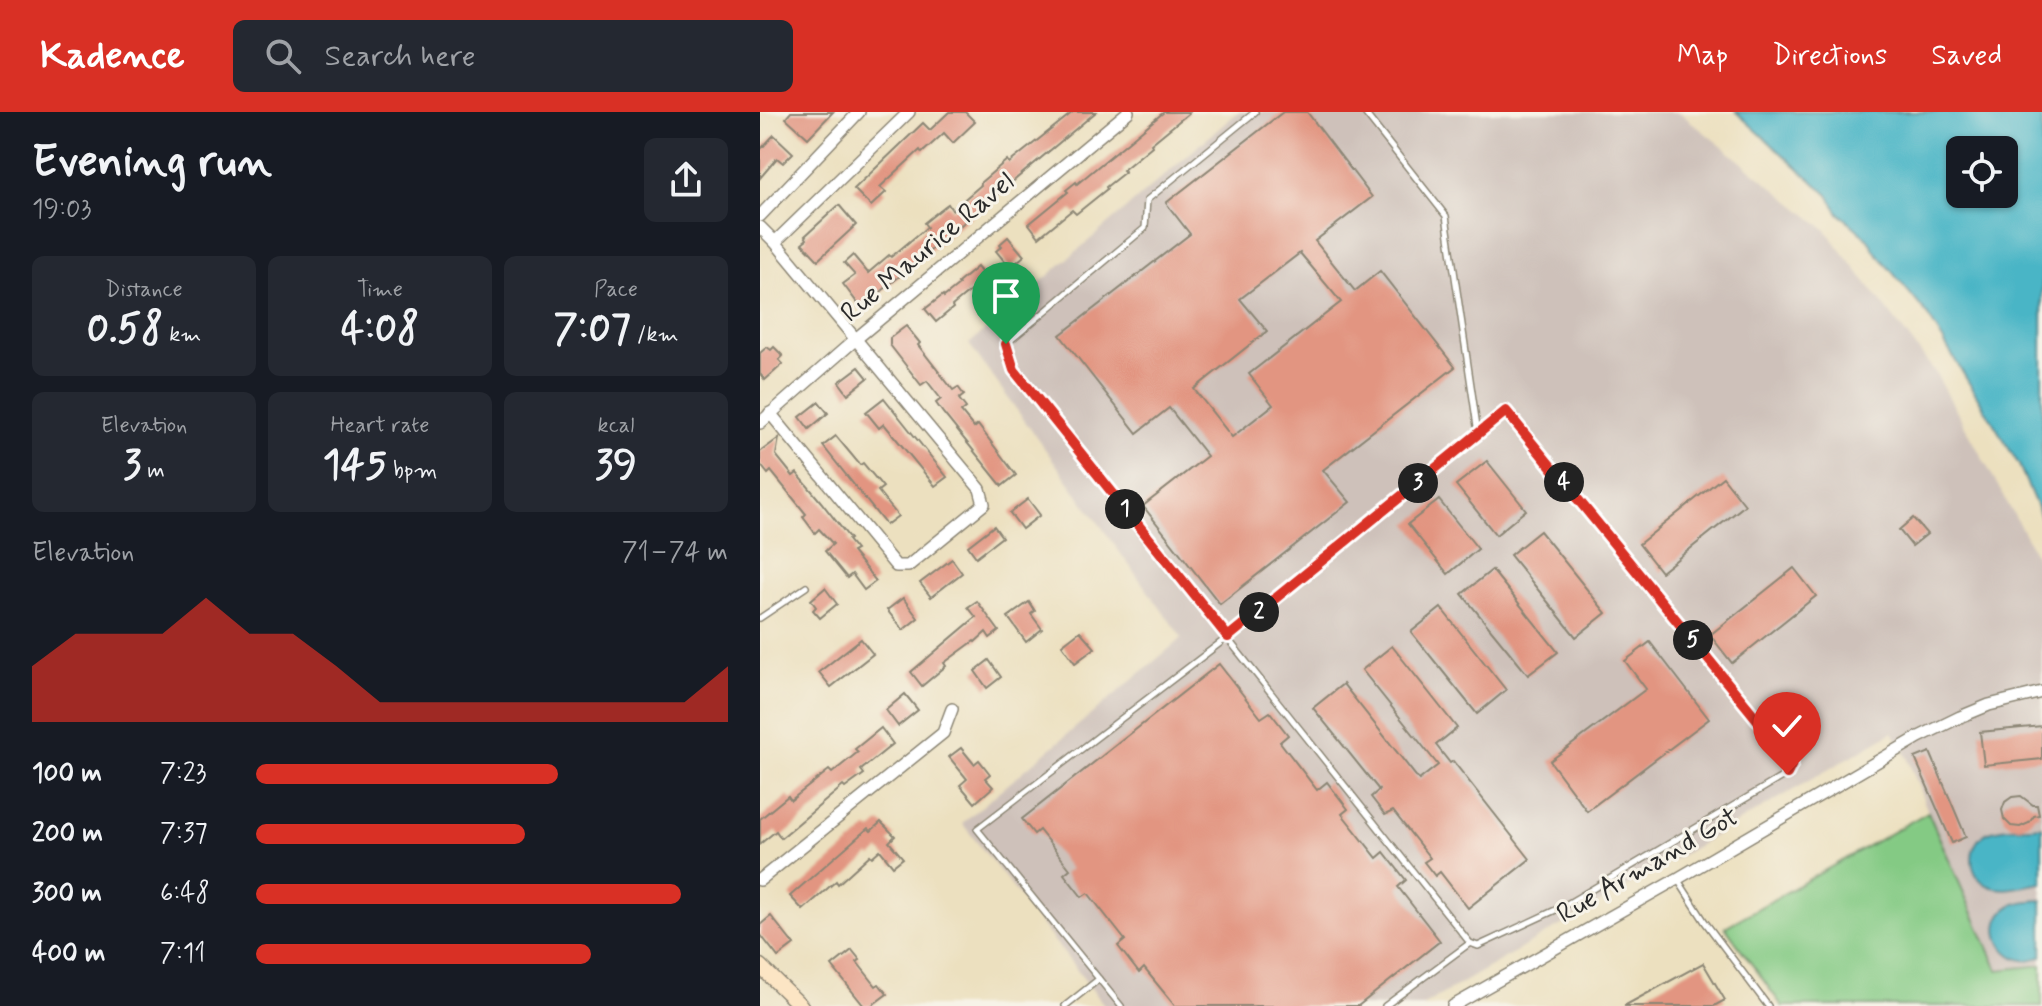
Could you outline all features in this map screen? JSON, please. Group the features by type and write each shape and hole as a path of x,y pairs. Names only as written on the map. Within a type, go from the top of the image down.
{"main road":[{"path":"760,966 801,1006"}],"street":[{"path":"760,216 859,112"},
{"path":"775,242 909,112"},
{"name":"Rue Maurice Ravel","path":"760,423 1128,112"},
{"path":"760,227 857,338 980,489 984,504 908,566 896,566 770,413"},
{"name":"Rue Armand Got","path":"1453,1006 1933,730 1989,705 2042,692"},
{"path":"760,880 943,733 952,709"}],"lane":[{"path":"1121,1006 977,829 1228,637 1506,411 1761,724 1786,744 1792,764 1787,774 1562,907 1478,946 1470,943 1228,637 1014,370 1006,344 1145,228 1147,200 1255,112"},
{"path":"1364,112 1446,216 1479,434"},
{"path":"760,618 806,587"},
{"path":"1677,879 1768,1006"},
{"path":"1385,1006 1470,943"},
{"path":"1065,1006 1099,979"}],"shaded area":[{"path":"1238,112 1679,112 1825,229 1935,372 2030,544 2042,572 2042,965 1998,971 1907,757 1893,732 1422,1006 1105,1006 962,823 1182,638 969,344"}],"green space":[{"path":"1928,812 1998,970 2042,965 2042,1006 1782,1006 1725,927"}],"water":[{"path":"1736,112 2042,112 2042,519 2019,465 1927,314 1868,239 1839,213 1828,195"},
{"path":"2042,826 2042,883 1998,888 1983,883 1973,868 1972,859 1973,850 1983,835 2004,828"},
{"path":"2042,900 2042,957 2015,958 1999,940 2000,917 2013,905"}],"building":[{"path":"791,112 833,112 808,138 786,118"},
{"path":"949,112 965,112 975,122 953,143 944,133 922,153 920,150 880,187 886,192 871,206 854,189 923,123 930,130"},
{"path":"1073,112 1096,112 864,306 859,305 843,284 855,275 844,263 853,255 868,273 927,227 924,223 945,206 948,204 952,210 1007,160 1009,163"},
{"path":"1164,112 1190,112 1151,144 1107,189 1076,214 1072,210 1039,237 1029,224 1068,192 1066,190"},
{"path":"1283,112 1307,112 1372,197 1315,241 1355,291 1380,271 1455,367 1323,470 1350,502 1220,604 1143,506 1207,456 1169,408 1137,433 1060,335 1190,234 1166,203","holes":["1300,253 1341,302 1249,374 1273,405 1232,437 1194,389 1267,331 1240,299"]},
{"path":"774,135 793,153 783,163 777,158 760,178 760,150"},
{"path":"839,205 856,225 818,260 802,243 807,239 805,236"},
{"path":"1008,237 1024,256 1010,268 996,251"},
{"path":"977,267 986,278 936,322 925,309 959,285"},
{"path":"906,326 953,390 958,387 964,395 959,399 966,408 961,412 974,428 978,425 1016,475 1002,486 943,413 936,403 941,399 927,381 921,385 890,345 890,338"},
{"path":"767,347 771,350 774,347 783,356 779,360 783,364 765,380 760,374 760,353"},
{"path":"859,367 868,378 848,394 839,382"},
{"path":"884,398 947,477 935,486 884,424 879,428 866,412"},
{"path":"819,402 828,413 809,429 800,417"},
{"path":"836,436 883,487 878,491 898,516 886,525 823,446"},
{"path":"779,438 776,455 793,476 797,473 821,502 850,539 856,550 852,552 876,581 864,590 852,574 847,578 825,551 833,544 819,529 815,533 803,517 806,514 771,471 768,474 760,464 760,452"},
{"path":"1487,461 1526,510 1496,535 1456,485"},
{"path":"1723,477 1745,505 1661,572 1639,544"},
{"path":"1028,499 1040,515 1022,529 1010,513"},
{"path":"1439,500 1478,549 1448,574 1408,524"},
{"path":"1913,518 1927,534 1912,546 1899,530"},
{"path":"994,526 1002,537 976,557 968,546"},
{"path":"1540,531 1606,613 1576,637 1510,555"},
{"path":"952,559 962,573 931,597 920,583"},
{"path":"1794,568 1816,596 1732,663 1710,635"},
{"path":"1492,570 1558,652 1528,675 1462,594"},
{"path":"825,588 837,604 820,618 813,610 816,607 811,600"},
{"path":"903,598 918,618 903,630 887,610"},
{"path":"977,601 999,631 990,638 986,632 944,663 946,666 922,686 911,672 976,617 968,607"},
{"path":"1029,602 1035,611 1031,614 1042,629 1026,642 1008,617"},
{"path":"1441,608 1506,690 1477,714 1411,632"},
{"path":"1080,631 1095,648 1075,663 1062,645"},
{"path":"861,639 873,654 831,687 819,672"},
{"path":"1650,642 1709,719 1587,811 1550,761 1646,689 1625,661"},
{"path":"1392,646 1457,728 1436,745 1450,763 1453,761 1530,859 1468,908 1440,872 1435,876 1424,862 1430,858 1393,811 1385,815 1371,797 1379,790 1313,708 1343,684 1419,780 1438,765 1362,670"},
{"path":"989,660 1001,677 987,688 975,671"},
{"path":"1219,664 1261,718 1270,712 1288,735 1280,742 1317,790 1327,782 1348,809 1342,814 1377,858 1384,852 1406,880 1398,887 1440,941 1358,1006 1175,1006 1144,968 1139,973 1118,946 1125,940 1088,893 1082,897 1064,874 1070,869 1039,830 1034,834 1022,819"},
{"path":"905,694 918,710 898,726 886,710"},
{"path":"2042,726 2042,759 1984,765 1980,732"},
{"path":"881,728 893,744 861,770 864,774 845,788 843,786 781,838 776,831 760,844 760,819 788,796 791,800 829,770 832,773"},
{"path":"961,748 974,764 979,760 990,774 985,778 993,787 975,803 960,785 967,779 949,757"},
{"path":"1930,752 1966,837 1952,843 1915,758"},
{"path":"2021,796 2037,805 2039,815 2020,827 2011,826 2004,819 2002,810 2005,802"},
{"path":"881,822 895,836 889,842 903,858 893,866 880,850 872,857 870,855 803,910 790,896 868,828 871,831"},
{"path":"771,916 794,945 778,957 760,934 760,925"},
{"path":"852,950 860,960 857,962 876,986 879,984 887,994 871,1006 864,1006 832,966"},
{"path":"1703,963 1725,1000 1714,1006 1624,1006"}],"route":[{"path":"1006,344 1014,370 1228,637 1506,411 1761,724 1786,744 1792,764 1787,774"}]}
